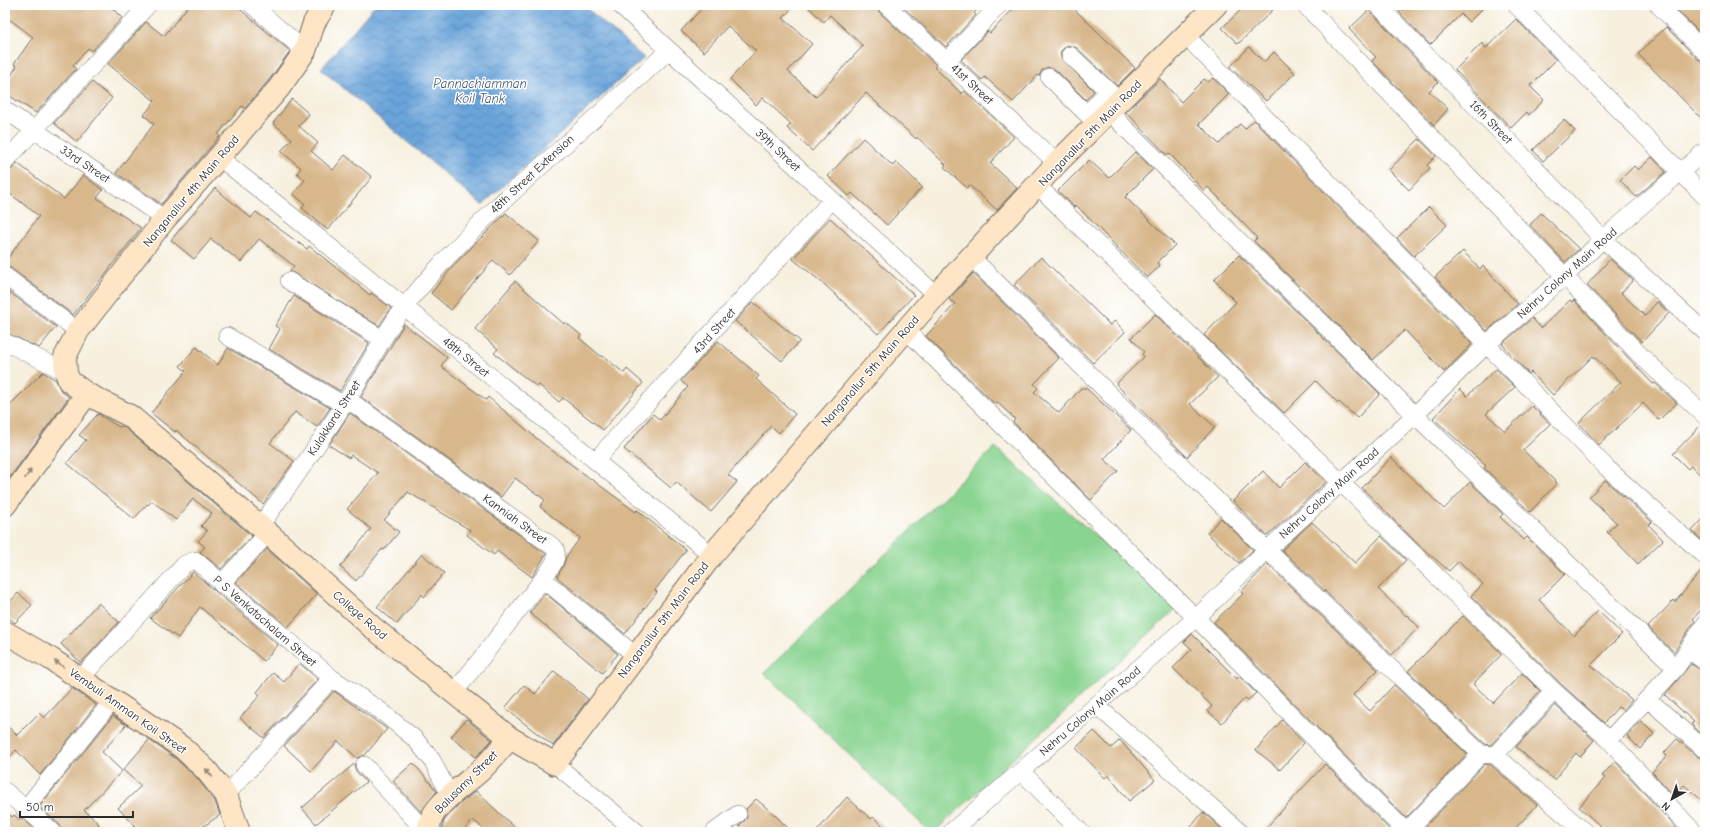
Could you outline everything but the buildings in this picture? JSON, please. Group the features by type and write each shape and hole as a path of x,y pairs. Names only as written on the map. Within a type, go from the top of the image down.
{"street":[{"path":"5,162 148,5"},
{"path":"252,5 305,51"},
{"name":"Nanganallur 4th Main Road","path":"66,372 65,357 78,331 165,219 270,100 305,51 314,22 325,5"},
{"name":"39th Street","path":"620,5 936,295"},
{"name":"41st Street","path":"886,5 1057,163"},
{"path":"947,61 999,5"},
{"name":"Nanganallur 5th Main Road","path":"555,764 712,555 936,295 1038,186 1104,108 1186,36 1216,5"},
{"path":"1305,5 1564,277 1640,355 1705,416"},
{"name":"16th Street","path":"1378,5 1603,239 1705,332"},
{"path":"1516,5 1680,173 1705,196"},
{"path":"1658,5 1705,52"},
{"path":"1186,36 1607,468 1705,556"},
{"name":"48th Street Extension","path":"404,307 449,255 486,217 668,50"},
{"path":"1070,55 1104,108 1415,415 1676,668"},
{"path":"1049,77 1104,108"},
{"name":"33rd Street","path":"5,110 165,219"},
{"name":"Nehru Colony Main Road","path":"954,831 1196,618 1267,550 1415,415 1487,344 1564,277 1603,239 1705,151"},
{"name":"48th Street","path":"220,158 712,555"},
{"path":"1038,186 1340,484 1554,691 1609,740 1694,832"},
{"name":"43rd Street","path":"595,461 832,200"},
{"path":"971,257 1267,550 1488,755 1585,832"},
{"path":"5,276 78,331"},
{"path":"289,282 382,339"},
{"name":"Kulakkarai Street","path":"221,584 264,529 291,484 345,402 382,339 404,307"},
{"path":"906,330 1196,618 1406,832 1554,691"},
{"name":"Kanniah Street","path":"227,336 345,402 554,548 557,552 556,558 542,579 454,693"},
{"path":"5,342 66,372 69,380 86,394 5,505"},
{"name":"College Road","path":"86,394 130,416 264,529 372,627 510,738 555,764 637,832"},
{"name":"P S Venkatachalam Street","path":"81,678 185,564 190,560 198,562 221,584 332,678 391,719 420,744 432,760 450,796"},
{"path":"542,579 636,656"},
{"path":"1609,740 1676,668 1705,624"},
{"name":"Vembuli Amman Koil Street","path":"5,632 52,658 183,748 206,770 226,795 239,832"},
{"path":"1689,650 1705,662"},
{"path":"226,795 332,678"},
{"path":"1648,699 1705,750"},
{"path":"25,809 113,700"},
{"path":"1096,705 1240,832"},
{"name":"Balusamy Street","path":"428,831 431,818 450,796 482,769 510,738"},
{"path":"364,765 428,831"},
{"path":"1021,771 1081,832"},
{"path":"5,791 54,832"},
{"path":"714,832 738,814"}],"green space":[{"path":"995,447 1177,608 934,832 930,832 764,673"}],"water":[{"name":"Pannachiamman Koil Tank","path":"375,5 583,5 644,58 482,205 321,69"}]}
